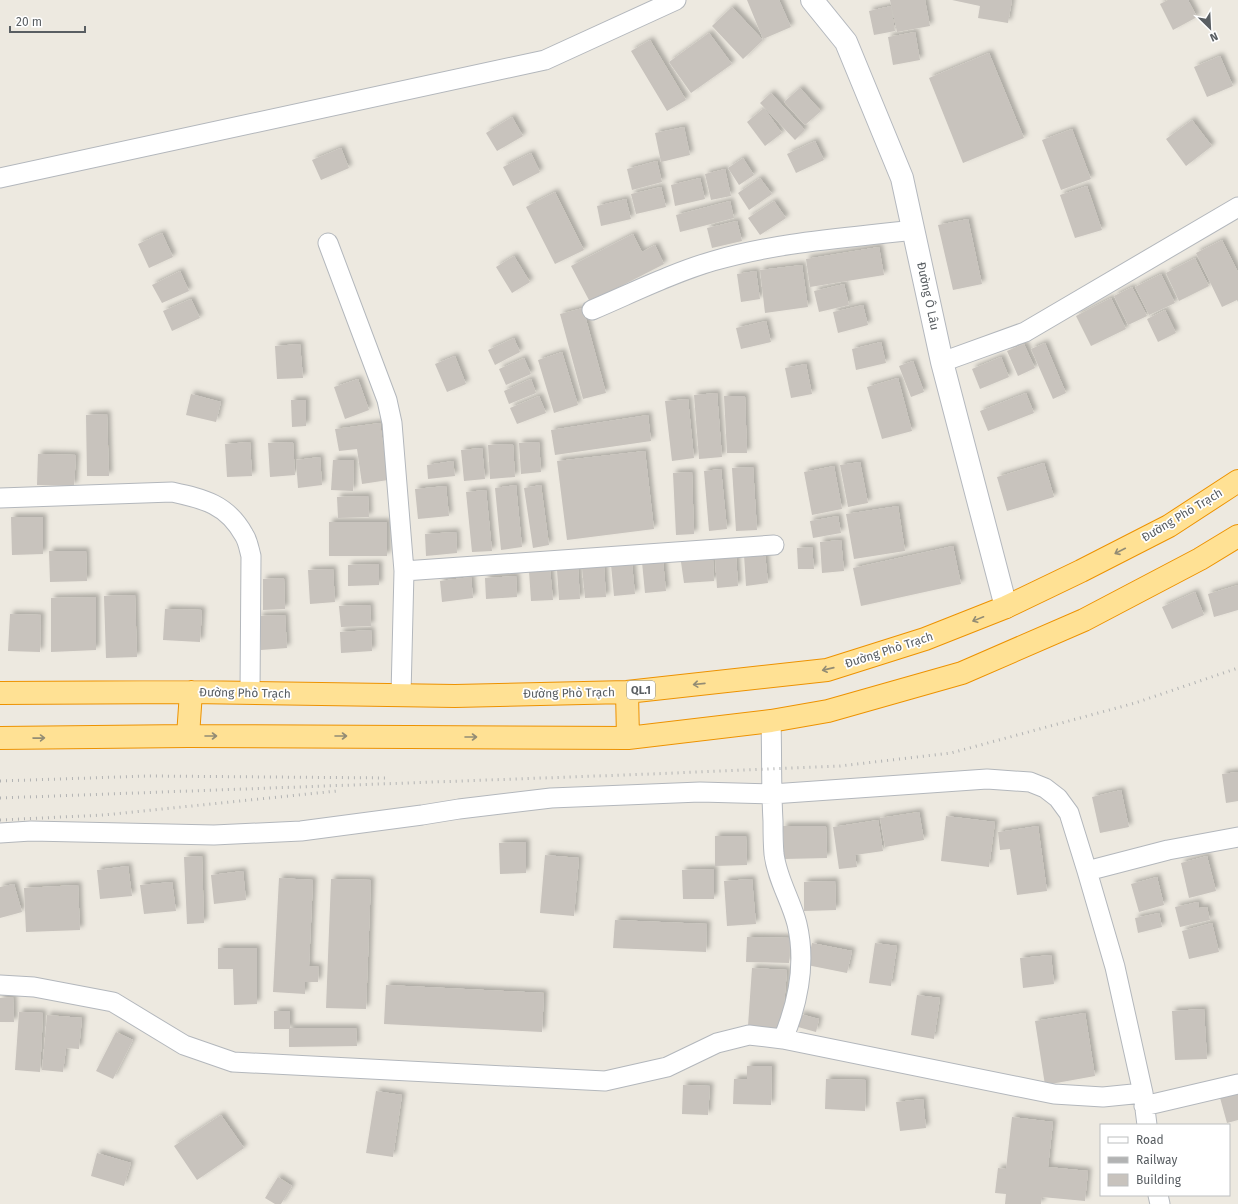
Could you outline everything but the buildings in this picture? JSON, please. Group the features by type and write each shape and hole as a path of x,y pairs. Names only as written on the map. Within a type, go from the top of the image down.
{"highway":[{"name":"Đường Phò Trạch","path":"0,693 191,692 455,696 627,692 827,670 925,639 1006,607 1169,526 1238,481"},
{"path":"0,738 188,736 628,738 771,721 828,710 962,673 1084,620 1200,559 1238,536"},
{"path":"188,736 191,692"},
{"path":"627,692 628,738"}],"main road":[{"name":"Đường Ô Lâu","path":"812,0 846,42 902,178 942,362 1006,607"}],"street":[{"path":"0,178 545,60 676,0"},
{"path":"942,362 1025,332 1238,208"},
{"path":"592,310 682,271 733,256 780,246 914,230"},
{"path":"328,243 387,400 391,415 395,445 404,571 401,695"},
{"path":"0,498 172,492 215,504 233,519 245,536 251,556 250,693"},
{"path":"404,571 774,544"},
{"path":"771,721 774,854 778,870 797,923 800,942 801,970 797,1000 783,1039"},
{"path":"0,833 31,831 214,836 301,831 551,798 700,792 772,794 987,779 1030,782 1045,788 1058,798 1069,814 1115,967 1147,1124"},
{"path":"1087,871 1168,850 1238,837"},
{"path":"0,985 34,987 113,1002 184,1046 233,1062 605,1081 667,1067 717,1043 749,1035 783,1039 1054,1094 1143,1100 1238,1084"}],"railway":[{"path":"0,798 840,766 951,753 1135,703 1238,668"},
{"path":"0,781 148,776 389,778"},
{"path":"0,820 104,815 337,791"}]}
